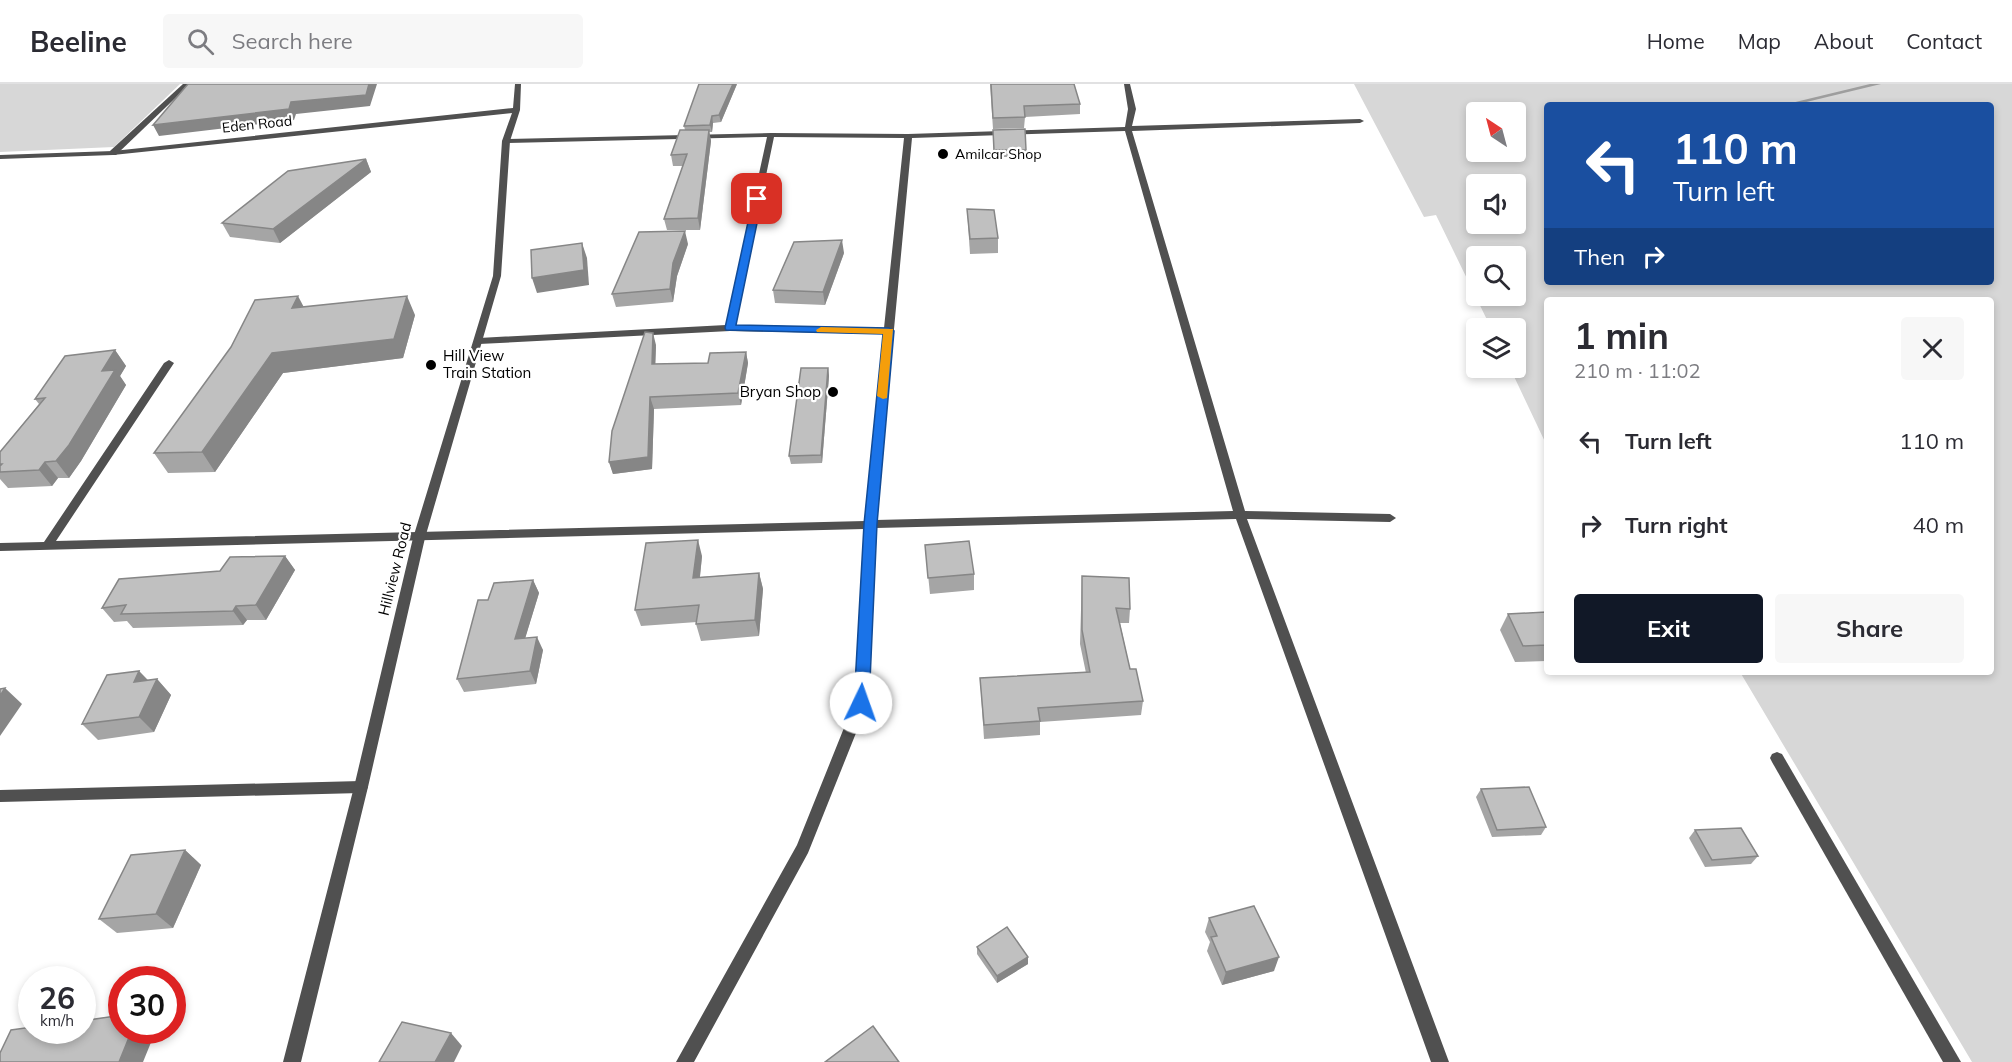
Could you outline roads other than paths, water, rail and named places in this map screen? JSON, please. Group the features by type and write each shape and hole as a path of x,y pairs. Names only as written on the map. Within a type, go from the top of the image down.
{"street":[{"path":"113,153 187,84"},
{"name":"Hillview Road","path":"292,1062 361,787 419,538 497,276 506,141 516,110 518,84"},
{"path":"1127,84 1132,109 1128,128 1240,515 1440,1062"},
{"name":"Eden Road","path":"0,157 113,153 516,110"},
{"path":"506,141 771,135 908,136 1360,121"},
{"path":"730,328 771,135"},
{"path":"685,1062 803,848 861,703 870,524 908,136"},
{"path":"479,341 730,328 889,331"},
{"path":"48,545 169,363"},
{"path":"0,547 419,538 1240,515 1390,518"},
{"path":"1777,758 1952,1062"},
{"path":"0,796 361,787"}],"waterway":[{"path":"1799,102 1878,84"}],"place":[{"name":"Amilcar Shop","path":"943,154"},
{"name":"Hill View Train Station","path":"431,365"},
{"name":"Bryan Shop","path":"833,392"}]}
